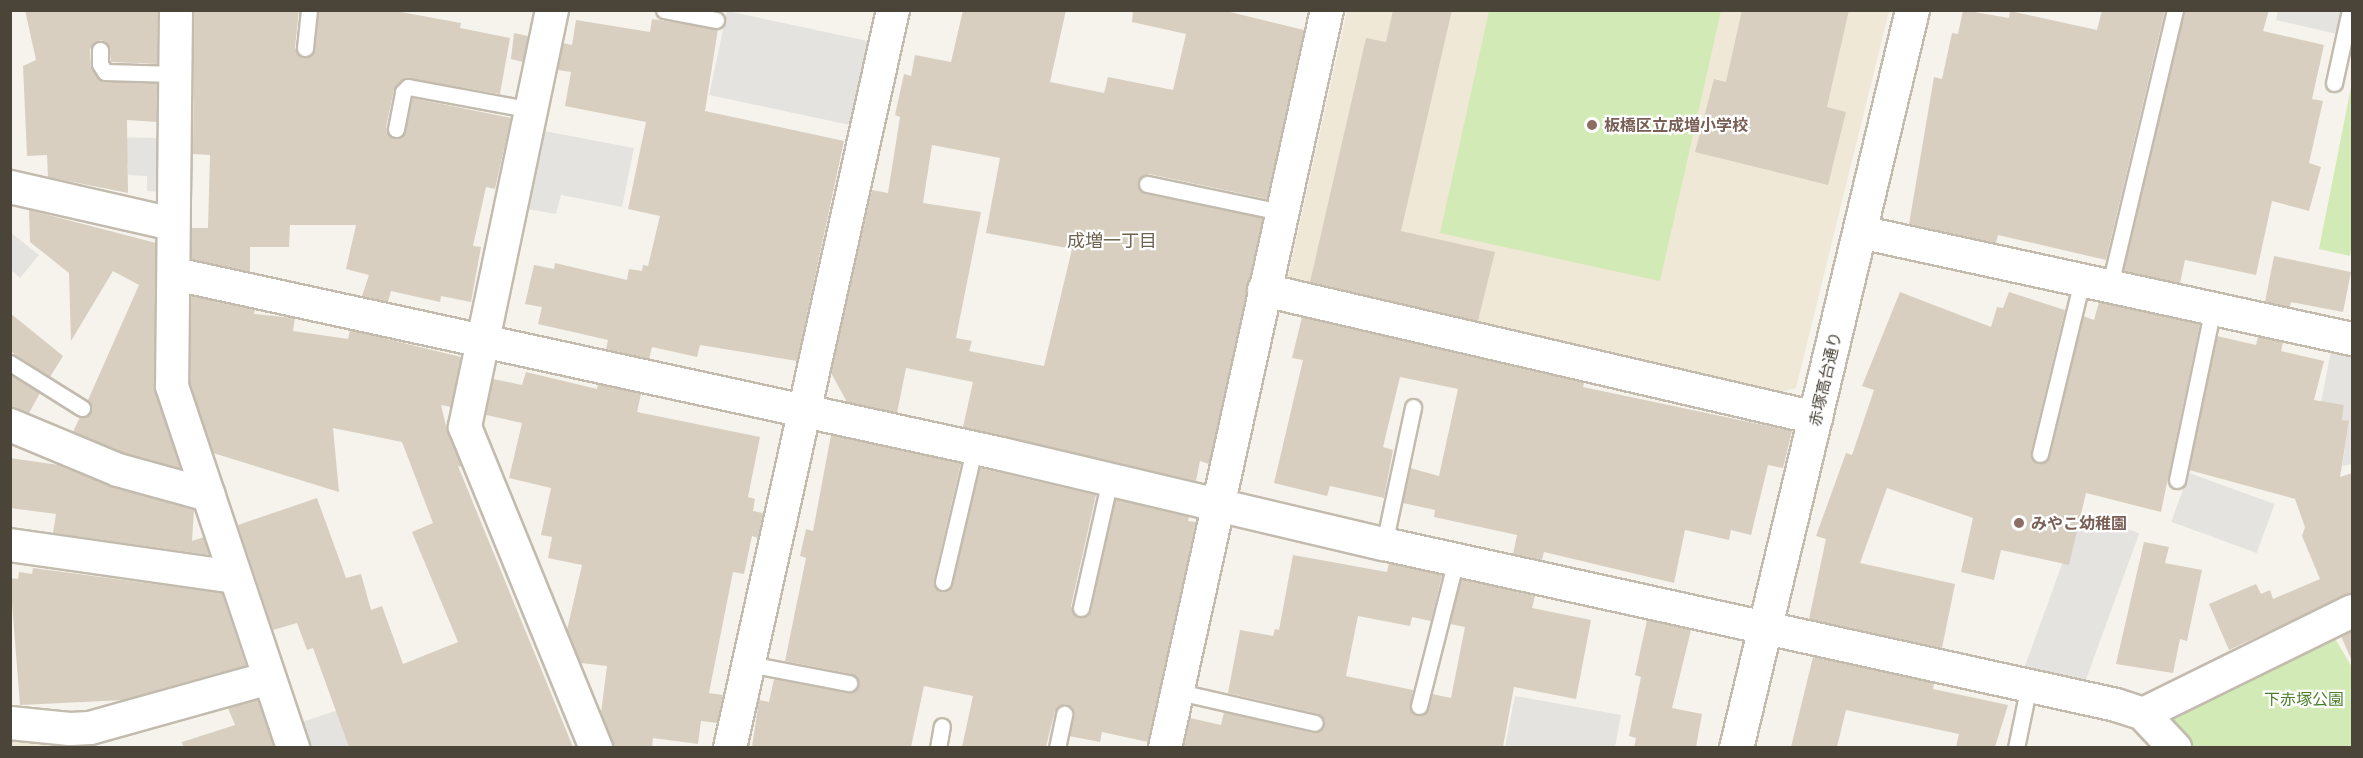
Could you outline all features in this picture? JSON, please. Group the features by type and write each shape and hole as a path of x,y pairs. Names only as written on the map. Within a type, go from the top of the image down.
{"street":[{"path":"176,10 173,224 176,274 172,386 293,747"},
{"path":"552,10 465,427 596,747"},
{"path":"730,747 806,412 893,10"},
{"path":"1165,747 1179,692 1264,290 1327,10"},
{"name":"赤塚高台通り","path":"1736,747 1912,10"},
{"path":"10,187 173,224"},
{"path":"1860,232 2352,339"},
{"path":"176,274 1219,503 1384,544 2029,685 2143,714 2175,747"},
{"path":"1264,290 1816,418"},
{"path":"10,426 118,470 209,495"},
{"path":"10,545 235,578"},
{"path":"2143,714 2352,611"},
{"path":"10,723 70,729 90,728 269,678"}],"lane":[{"path":"305,48 309,10"},
{"path":"664,10 716,20"},
{"path":"2040,454 2096,282 2175,10"},
{"path":"2334,83 2350,10"},
{"path":"100,50 100,64 105,72 175,74"},
{"path":"396,129 403,92 408,87 532,110"},
{"path":"1147,184 1281,212"},
{"path":"2177,480 2212,308"},
{"path":"10,363 82,408"},
{"path":"1384,544 1413,407"},
{"path":"943,582 974,450"},
{"path":"1081,608 1110,479"},
{"path":"1419,706 1456,560"},
{"path":"749,664 849,683"},
{"path":"2016,747 2029,685"},
{"path":"1179,692 1315,723"},
{"path":"1057,747 1064,714"},
{"path":"938,747 942,726"}],"shaded area":[{"path":"727,11 875,42 857,127 709,95"},
{"name":"板橋区立成増小学校","path":"1347,11 1889,11 1796,388 1770,395 1286,285"},
{"path":"2278,11 2342,11 2337,34 2276,20"},
{"path":"544,131 634,148 622,207 561,195 556,214 527,209"},
{"path":"101,137 161,138 161,192 147,191 147,176 128,175 128,163 101,163"},
{"path":"10,232 39,255 20,278 11,270"},
{"path":"2332,347 2352,351 2352,464 2342,466 2349,422 2342,420 2344,406 2321,402"},
{"path":"2189,473 2275,504 2257,553 2171,522"},
{"path":"2081,512 2139,533 2082,689 2024,668"},
{"path":"411,686 424,723 349,747 310,748 302,722"},
{"path":"1515,696 1621,715 1615,747 1505,747"},
{"path":"11,738 47,743 48,747 11,748"}],"green space":[{"path":"1489,11 1721,11 1660,281 1440,233"},
{"path":"2352,82 2352,244 2350,256 2319,249"},
{"name":"下赤塚公園","path":"2331,632 2352,667 2352,747 2191,747 2170,725 2169,710"}],"building":[{"path":"25,10 158,10 157,64 111,62 109,46 101,40 90,49 91,69 101,81 157,83 157,122 127,120 128,193 48,177 47,155 27,156 23,66 36,60"},
{"path":"194,10 299,10 295,48 305,58 315,50 319,10 390,10 461,23 460,28 510,38 500,94 406,78 394,90 386,127 394,138 404,135 412,98 511,118 495,189 486,187 473,246 481,247 471,302 441,296 440,302 391,291 388,302 362,296 369,275 346,269 356,225 290,225 289,247 250,247 250,272 191,259 192,228 208,228 210,155 193,154"},
{"path":"963,10 1066,10 1050,82 1104,93 1108,77 1173,90 1186,34 1132,22 1133,10 1222,10 1304,30 1267,199 1149,174 1138,181 1145,194 1263,218 1209,464 1200,461 1196,481 963,427 973,382 906,368 897,413 847,402 831,373 872,190 888,193 900,117 895,115 904,74 911,76 915,55 951,62","holes":["932,145 1000,158 986,233 1072,249 1044,366 969,351 972,341 956,338 981,212 923,203"]},
{"path":"1393,10 1452,10 1401,231 1495,252 1478,321 1310,282 1366,38 1386,42"},
{"path":"1742,10 1849,10 1827,107 1846,112 1828,185 1695,152 1714,79 1726,82"},
{"path":"1963,10 2009,18 2010,11 2097,30 2102,10 2165,10 2106,260 1998,235 1996,243 1909,224 1934,77 1942,79 1952,33 1958,34"},
{"path":"2185,10 2269,10 2263,31 2324,45 2312,99 2323,101 2309,163 2321,167 2309,211 2272,201 2256,275 2185,260 2180,283 2123,271"},
{"path":"652,19 718,29 705,111 844,141 797,361 700,345 697,357 652,347 649,359 606,349 608,340 538,324 542,307 525,304 534,265 554,269 555,263 627,280 629,269 642,271 643,265 648,266 660,216 628,209 646,122 565,106 571,72 558,70 563,43 572,45 576,20 650,32"},
{"path":"514,33 528,36 523,62 511,59"},
{"path":"29,210 156,243 154,386 181,469 124,453 73,432 80,417 91,413 88,400 139,285 113,271 71,341 69,273 30,242"},
{"path":"2274,256 2351,272 2343,312 2291,302 2290,307 2265,302"},
{"path":"1900,292 1991,327 1997,307 2003,308 2009,292 2065,310 2031,452 2038,464 2049,456 2083,316 2094,320 2099,302 2200,324 2161,512 2086,493 2069,565 2001,550 1994,580 1961,572 1973,518 1887,488 1860,563 1955,584 1942,648 1809,619 1826,539 1816,536 1846,453 1852,455 1874,390 1862,386"},
{"path":"191,296 255,310 254,314 295,318 293,331 348,339 350,330 461,357 451,407 441,405 448,434 462,467 458,466 573,747 349,747 313,648 307,650 297,623 273,630 238,525 317,498 346,578 361,574 371,610 382,606 403,664 458,642 412,532 433,523 402,442 333,428 339,492 213,453 190,383"},
{"path":"10,313 63,356 50,377 10,351"},
{"path":"1302,317 1584,383 1583,387 1792,431 1783,468 1768,465 1751,535 1731,530 1729,540 1685,530 1674,583 1544,552 1542,560 1513,554 1517,535 1434,517 1435,510 1403,503 1410,468 1439,476 1458,389 1400,377 1383,447 1393,450 1384,498 1330,486 1327,496 1274,483 1303,360 1292,358"},
{"path":"2217,336 2256,345 2258,337 2283,342 2281,351 2324,361 2314,400 2344,405 2342,420 2349,421 2340,477 2352,473 2352,593 2229,650 2209,604 2256,584 2261,594 2270,590 2273,599 2320,579 2302,536 2305,527 2295,499 2189,470"},
{"path":"526,372 597,389 598,384 641,394 637,412 760,437 748,497 755,499 753,511 763,513 758,538 752,536 744,574 733,572 709,693 723,695 717,723 701,721 698,744 653,738 652,747 614,747 601,713 607,666 581,663 567,630 582,565 548,558 552,537 541,535 551,488 509,478 522,423 486,415 493,379 522,385"},
{"path":"12,376 40,393 29,413 10,407"},
{"path":"831,435 961,463 934,580 940,591 952,584 980,468 1096,495 1071,606 1078,617 1091,610 1115,499 1189,517 1188,521 1196,522 1148,742 1102,732 1100,742 1069,736 1073,712 1065,704 1055,711 1046,747 962,747 973,696 924,686 911,747 752,747 759,700 769,702 774,679 847,693 858,685 851,674 785,661 806,558 800,556 806,529 813,531"},
{"path":"10,458 59,465 113,487 194,510 192,541 204,537 210,555 53,533 56,514 10,508"},
{"path":"2144,542 2169,547 2165,563 2202,570 2187,641 2180,639 2173,673 2116,664"},
{"path":"1293,555 1387,572 1389,563 1442,575 1431,621 1412,617 1410,626 1358,616 1346,676 1413,690 1410,708 1416,715 1426,712 1432,694 1451,698 1465,627 1450,624 1461,579 1535,596 1532,608 1591,620 1576,699 1514,687 1503,747 1184,747 1190,718 1221,725 1224,712 1313,733 1322,729 1324,721 1318,714 1228,693 1240,630 1273,636 1275,629 1279,630"},
{"path":"33,568 222,593 246,666 125,700 20,705 10,578 18,579 19,572 32,574"},
{"path":"1647,620 1691,630 1672,708 1702,714 1696,747 1634,747 1636,738 1629,736 1641,677 1635,675"},
{"path":"2352,631 2352,661 2341,636"},
{"path":"1813,657 1934,683 1933,689 2008,705 1995,747 1956,747 1959,734 1846,710 1837,747 1791,747"},
{"path":"258,700 274,747 183,747 182,742 235,725 228,708"}],"place":[{"name":"板橋区立成増小学校","path":"1592,125"},
{"name":"みやこ幼稚園","path":"2019,523"}],"district":[{"name":"成増一丁目","path":"1112,241"}]}
